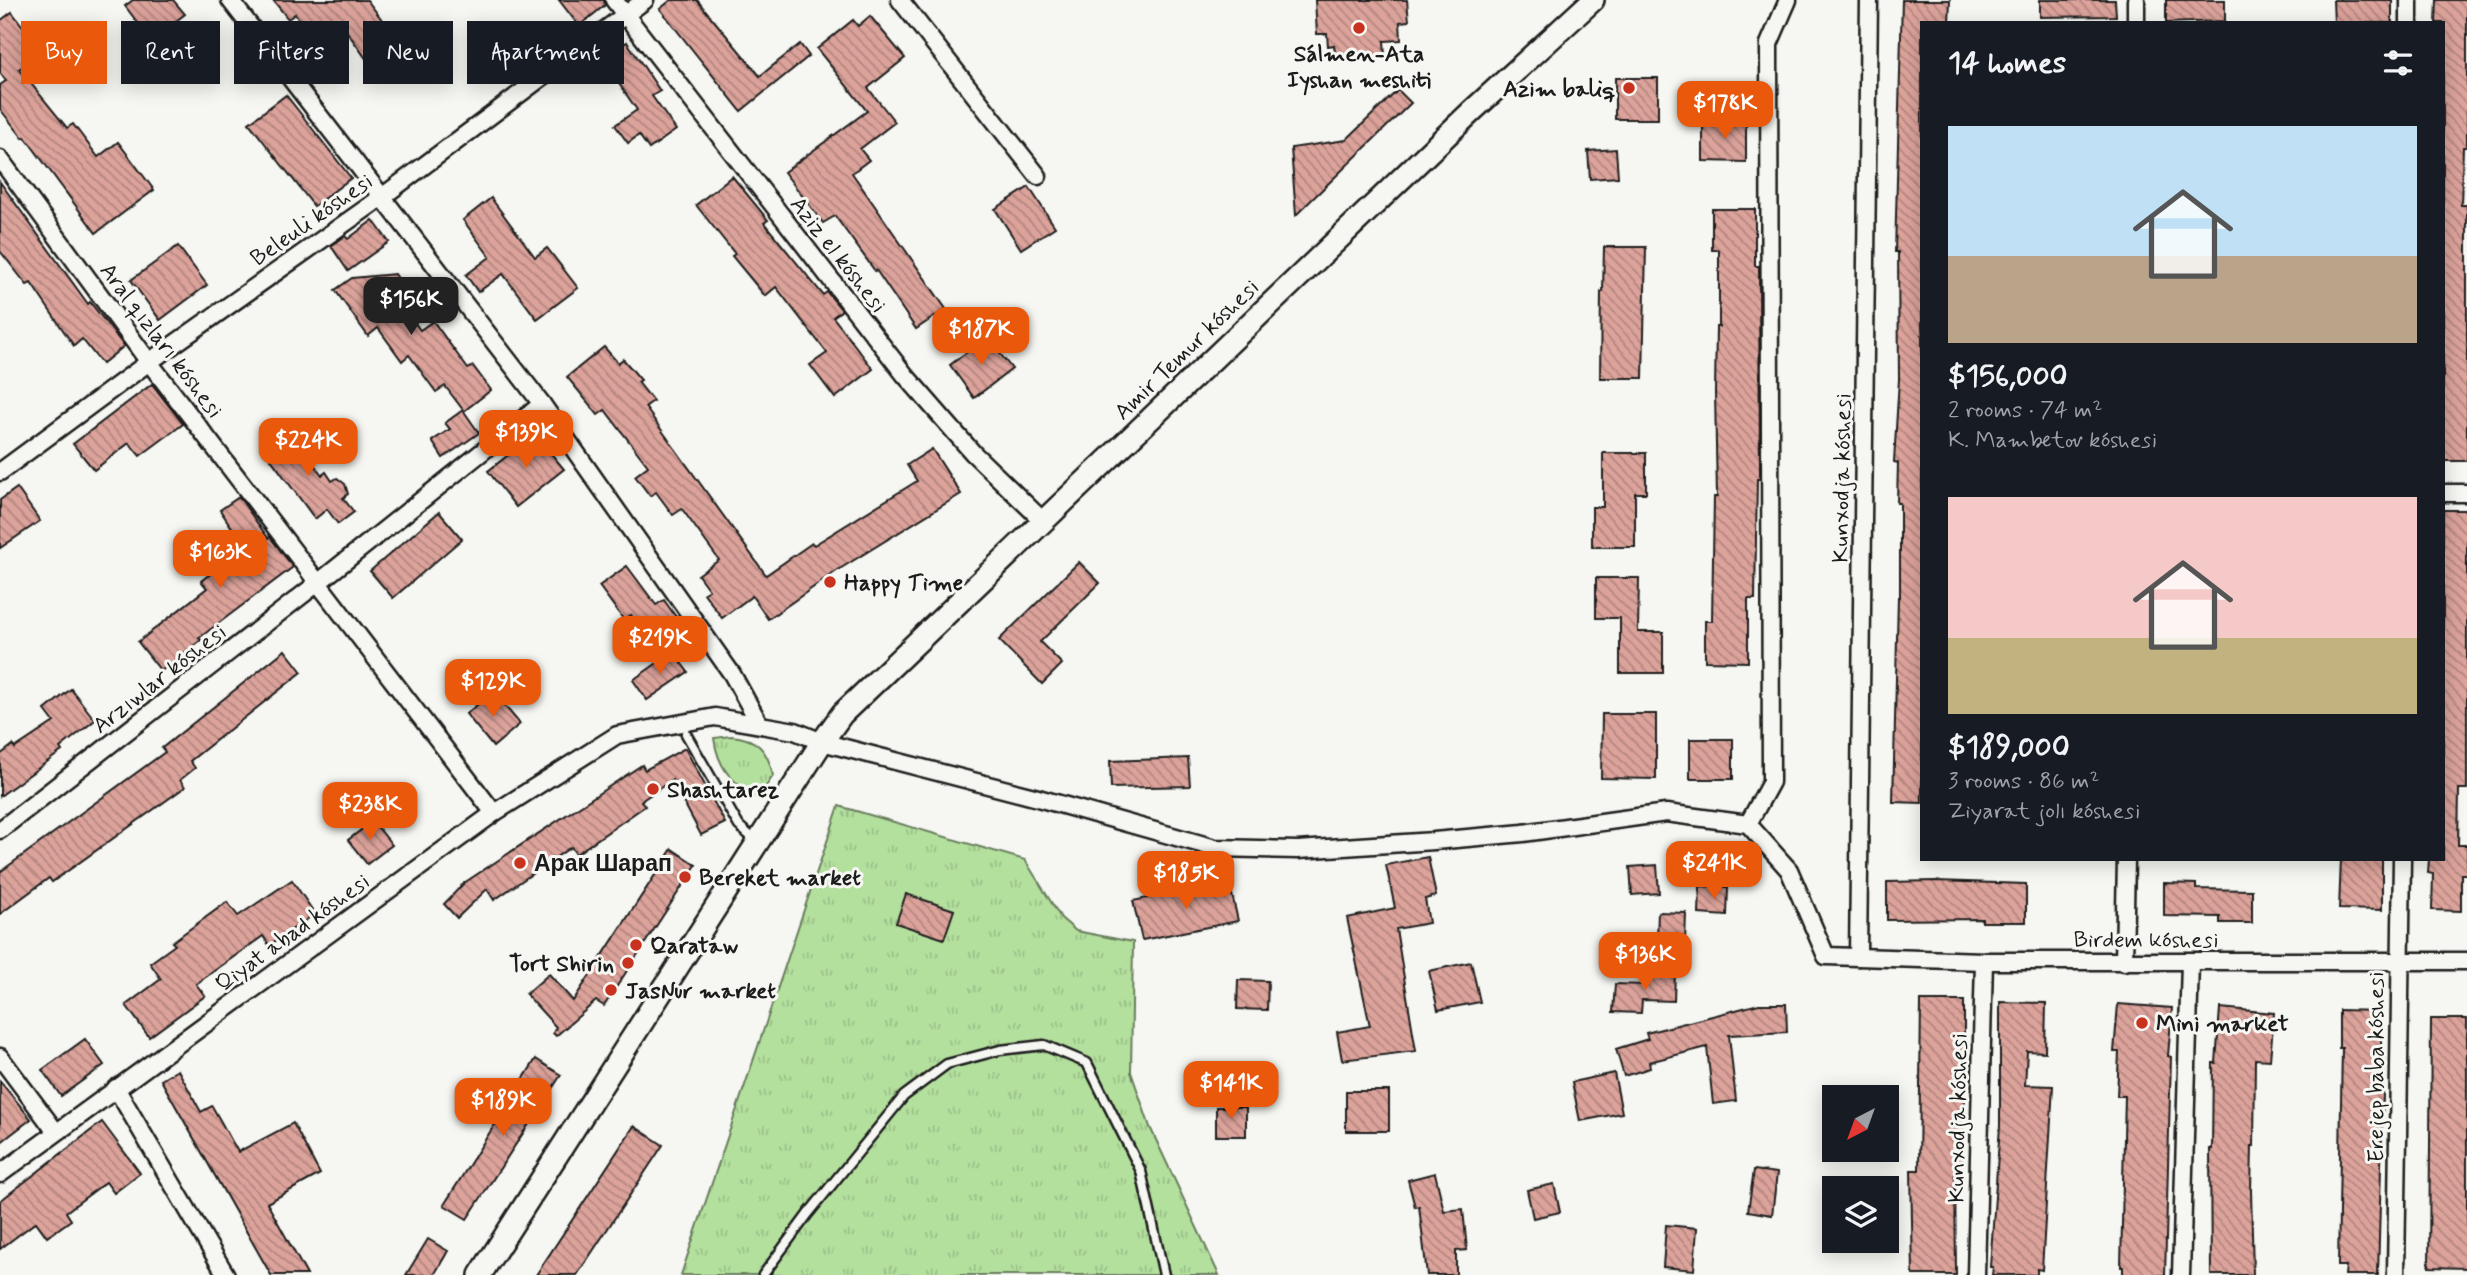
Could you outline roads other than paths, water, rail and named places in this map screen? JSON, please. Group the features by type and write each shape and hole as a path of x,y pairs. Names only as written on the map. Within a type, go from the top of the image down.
{"street":[{"path":"230,0 542,404 732,674 759,723"},
{"name":"Aziz el kóshesi","path":"614,0 905,375 973,453 1044,522"},
{"name":"Beleuli kóshesi","path":"0,472 149,362 382,197 645,0"},
{"path":"900,0 1038,176"},
{"name":"Amir Temur kóshesi","path":"480,1275 821,742 842,714 1481,102 1593,0"},
{"path":"1748,824 1771,782 1769,44 1788,0"},
{"name":"Kunxodja kóshesi","path":"1858,957 1870,0"},
{"path":"2136,0 2136,21"},
{"path":"2409,0 2409,21"},
{"name":"Aral qızları kóshesi","path":"0,159 149,362 494,813"},
{"name":"Arzıwlar kóshesi","path":"0,830 319,582 542,404"},
{"path":"2445,493 2467,493"},
{"name":"Qiyat abad kóshesi","path":"0,1174 494,813 617,735 715,717 759,723 1214,848 1298,850 1434,842 1523,834 1666,813 1748,824"},
{"name":"Birdem kóshesi","path":"1748,824 1789,870 1826,956 1984,961 2467,961"},
{"path":"2124,962 2126,861"},
{"name":"Erejep baba kóshesi","path":"2396,1275 2402,861"},
{"name":"Kunxodja kóshesi","path":"1976,1275 1984,961"},
{"path":"2181,1275 2189,962"},
{"path":"0,1057 56,1132"},
{"path":"116,1088 226,1275"}],"lane":[{"path":"686,734 739,826 758,844"},
{"path":"763,1275 808,1213 904,1096 947,1063 1000,1050 1044,1045 1087,1063 1141,1171 1164,1275"}],"place":[{"name":"Sálmen-Ata Iyshan meshiti","path":"1359,28"},
{"name":"Azim baliq","path":"1629,88"},
{"name":"Happy Time","path":"830,582"},
{"name":"Shashtarez","path":"653,789"},
{"name":"Арак Шарап","path":"520,863"},
{"name":"Bereket market","path":"685,877"},
{"name":"Qarataw","path":"636,945"},
{"name":"Tort Shirin","path":"628,963"},
{"name":"JasNur market","path":"611,990"},
{"name":"Mini market","path":"2142,1023"}]}
